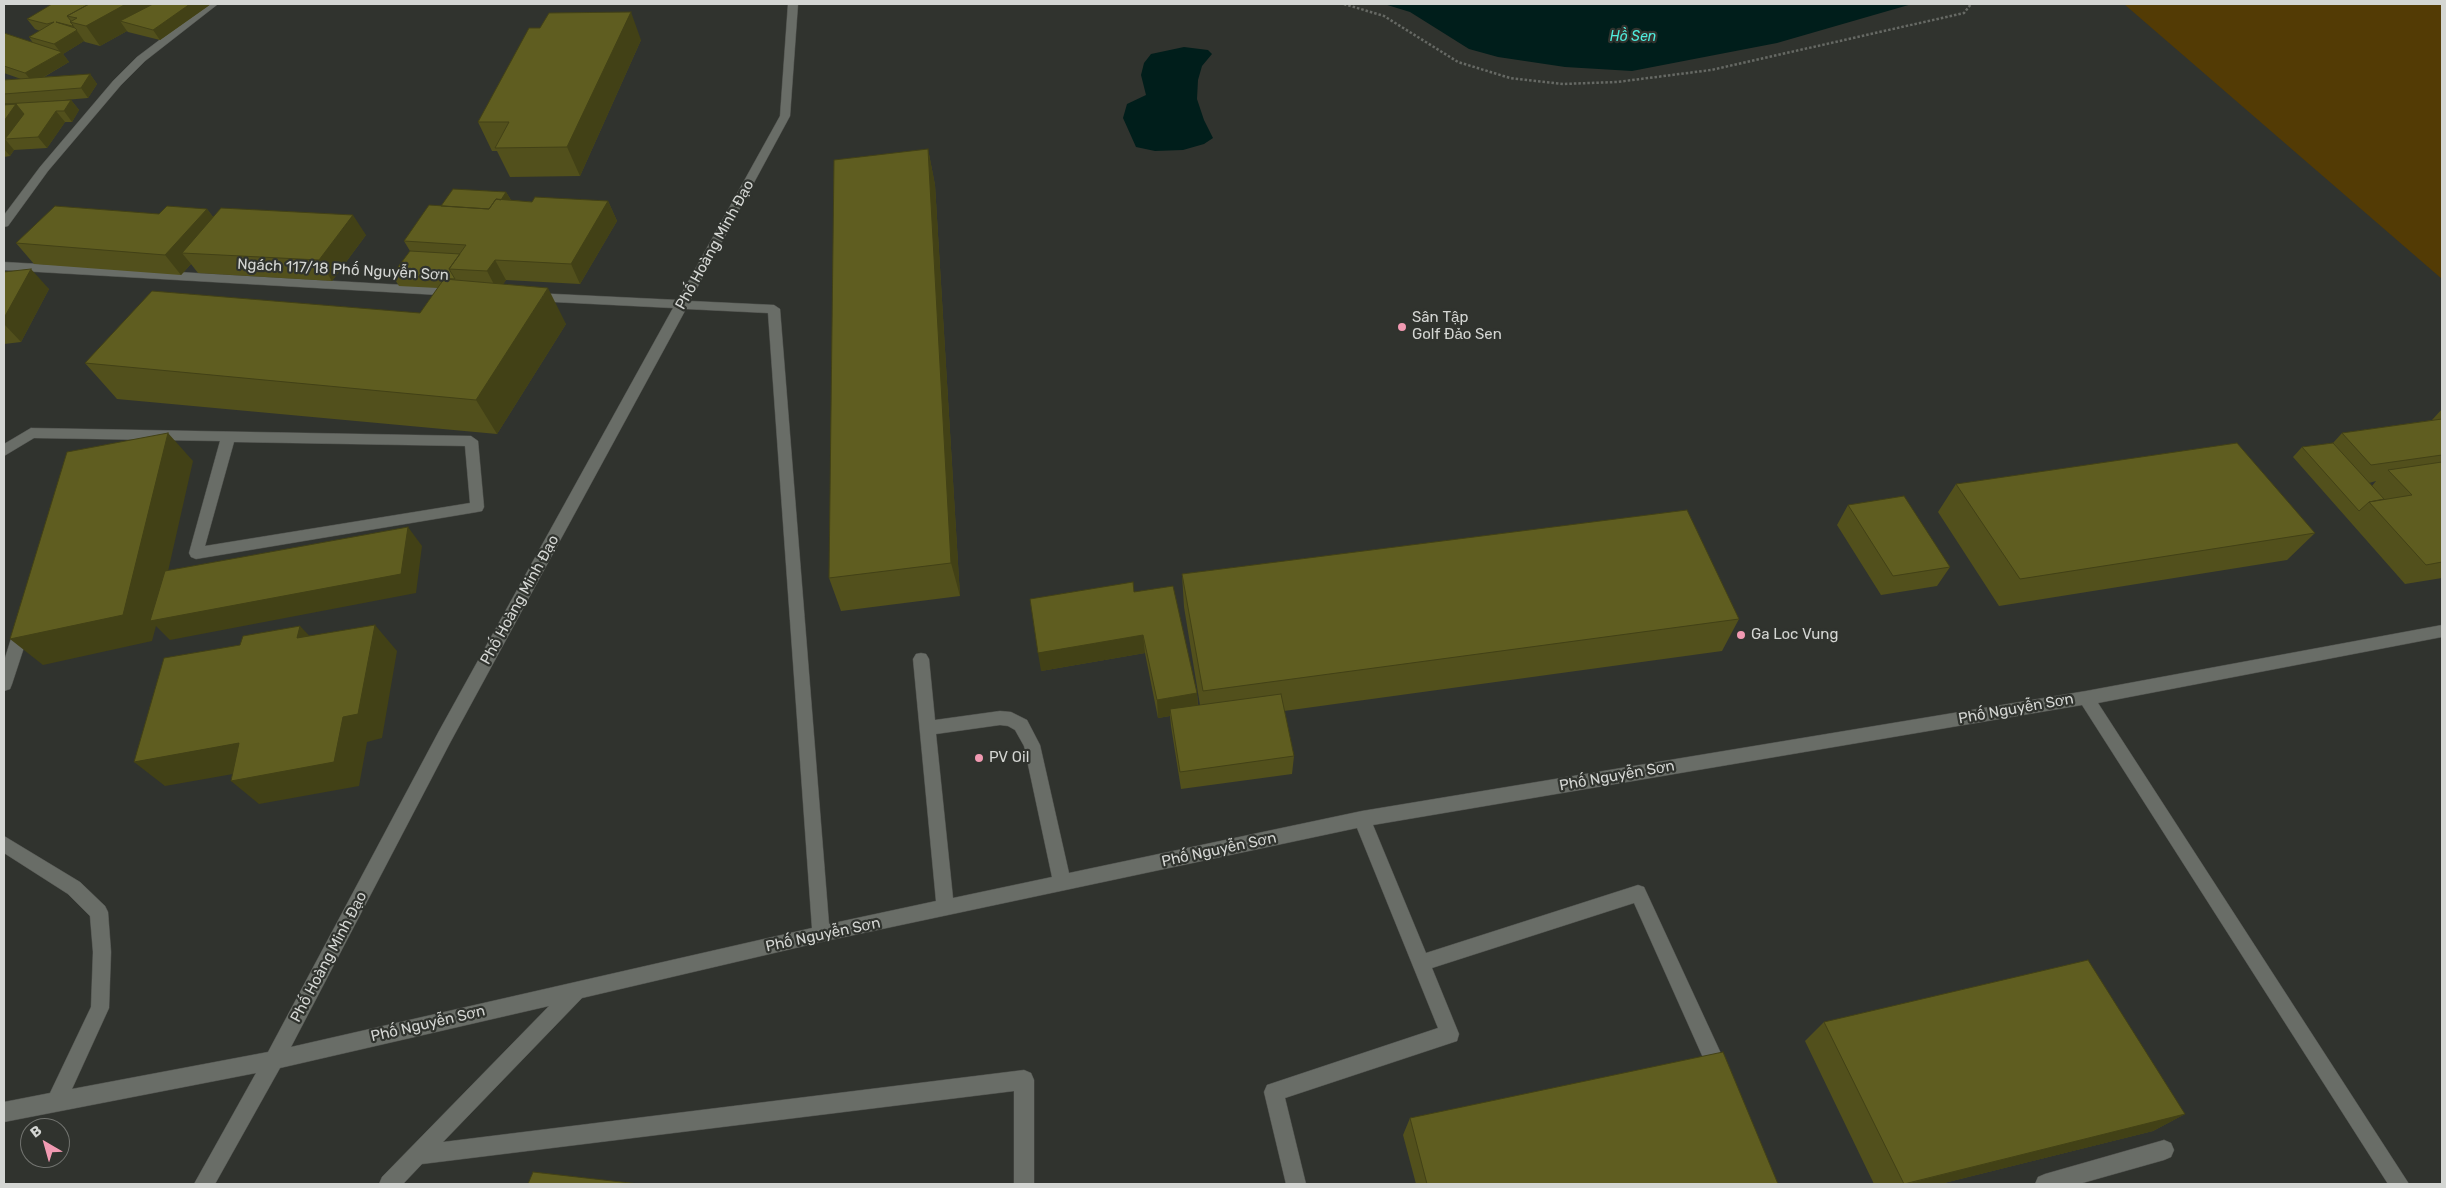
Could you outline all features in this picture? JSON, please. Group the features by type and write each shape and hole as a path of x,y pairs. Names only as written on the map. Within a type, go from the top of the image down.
{"street":[{"path":"4,223 44,169 117,83 141,60 213,4"},
{"name":"Phố Hoàng Minh Đạo","path":"204,1184 274,1060 445,736 785,116 793,4"},
{"name":"Ngách 117/18 Phố Nguyễn Sơn","path":"4,266 472,293"},
{"path":"522,296 774,310 821,934"},
{"path":"4,451 31,433 471,441 477,507 196,553 228,437"},
{"path":"82,452 88,434"},
{"path":"4,684 29,610"},
{"name":"Phố Nguyễn Sơn","path":"4,1112 274,1060 821,934 1362,819 2086,698 2442,631"},
{"path":"921,659 945,908"},
{"path":"2086,698 2399,1184"},
{"path":"928,728 1000,718 1011,719 1021,724 1032,745 1062,883"},
{"path":"1296,1184 1274,1092 1450,1034 1362,819"},
{"path":"4,844 74,888 99,912 102,952 100,1008 56,1103"},
{"path":"1422,963 1638,893 1729,1093"},
{"path":"389,1184 577,990"},
{"path":"417,1155 1024,1080 1024,1184"},
{"path":"2045,1184 2164,1150"}],"path":[{"path":"1344,4 1384,16 1458,62 1510,78 1563,84 1617,82 1710,70 1964,13 1971,4"}],"shaded area":[{"path":"2124,4 2442,4 2442,279"}],"water":[{"name":"Hồ Sen","path":"1384,4 1912,4 1777,43 1632,71 1565,67 1498,57 1469,49 1410,12"},
{"path":"1184,47 1208,50 1212,54 1202,66 1198,80 1197,99 1213,138 1204,144 1183,150 1155,151 1136,147 1123,118 1127,104 1146,95 1141,75 1144,63 1151,54"}],"building":[{"path":"52,4 89,4 67,16 72,26 56,22 77,30 54,44 29,37 54,22 47,24 27,19"},
{"path":"89,4 126,4 86,26 70,22 77,18 67,16"},
{"path":"153,4 190,4 153,30 120,21"},
{"path":"631,12 567,147 495,148 509,122 478,122 529,28 540,28 549,13"},
{"path":"4,33 62,52 25,73 4,66"},
{"path":"90,74 81,88 4,94 4,80"},
{"path":"71,100 64,111 56,111 38,137 5,139 24,114 16,104 4,104"},
{"path":"16,104 4,121 4,105"},
{"path":"928,149 951,563 829,578 834,160"},
{"path":"453,189 506,192 501,200 496,199 489,209 441,206"},
{"path":"535,197 608,201 571,264 495,260 487,271 449,269 466,245 404,241 429,205 489,209 496,199 532,202"},
{"path":"55,206 159,214 167,206 207,209 165,255 16,243"},
{"path":"221,208 353,215 319,260 182,253"},
{"path":"410,251 460,254 449,269 455,279 392,275"},
{"path":"31,269 4,318 4,272"},
{"path":"444,279 548,288 476,400 85,363 152,291 420,313"},
{"path":"2442,419 2442,455 2371,465 2342,433"},
{"path":"168,433 123,615 10,639 67,452"},
{"path":"2237,443 2315,533 2020,579 1956,484"},
{"path":"2333,443 2384,499 2369,502 2359,511 2302,447"},
{"path":"2442,462 2442,562 2426,565 2369,502 2412,495 2388,470"},
{"path":"1904,496 1950,567 1893,576 1848,505"},
{"path":"1687,510 1739,619 1203,691 1182,574"},
{"path":"408,527 401,574 150,621 165,571"},
{"path":"1133,582 1134,592 1173,586 1197,693 1157,700 1143,635 1038,653 1030,599"},
{"path":"375,625 358,714 343,717 334,762 231,781 239,743 134,762 164,658 240,645 243,636 300,626 297,638"},
{"path":"1281,694 1294,756 1180,772 1170,709"},
{"path":"2088,960 2185,1114 1904,1184 1824,1022"},
{"path":"1723,1052 1778,1184 1427,1184 1410,1118"},
{"path":"533,1172 639,1184 528,1184"}],"place":[{"name":"Sân Tập Golf Đảo Sen","path":"1402,327"},
{"name":"Ga Loc Vung","path":"1741,635"},
{"name":"PV Oil","path":"979,758"}]}
